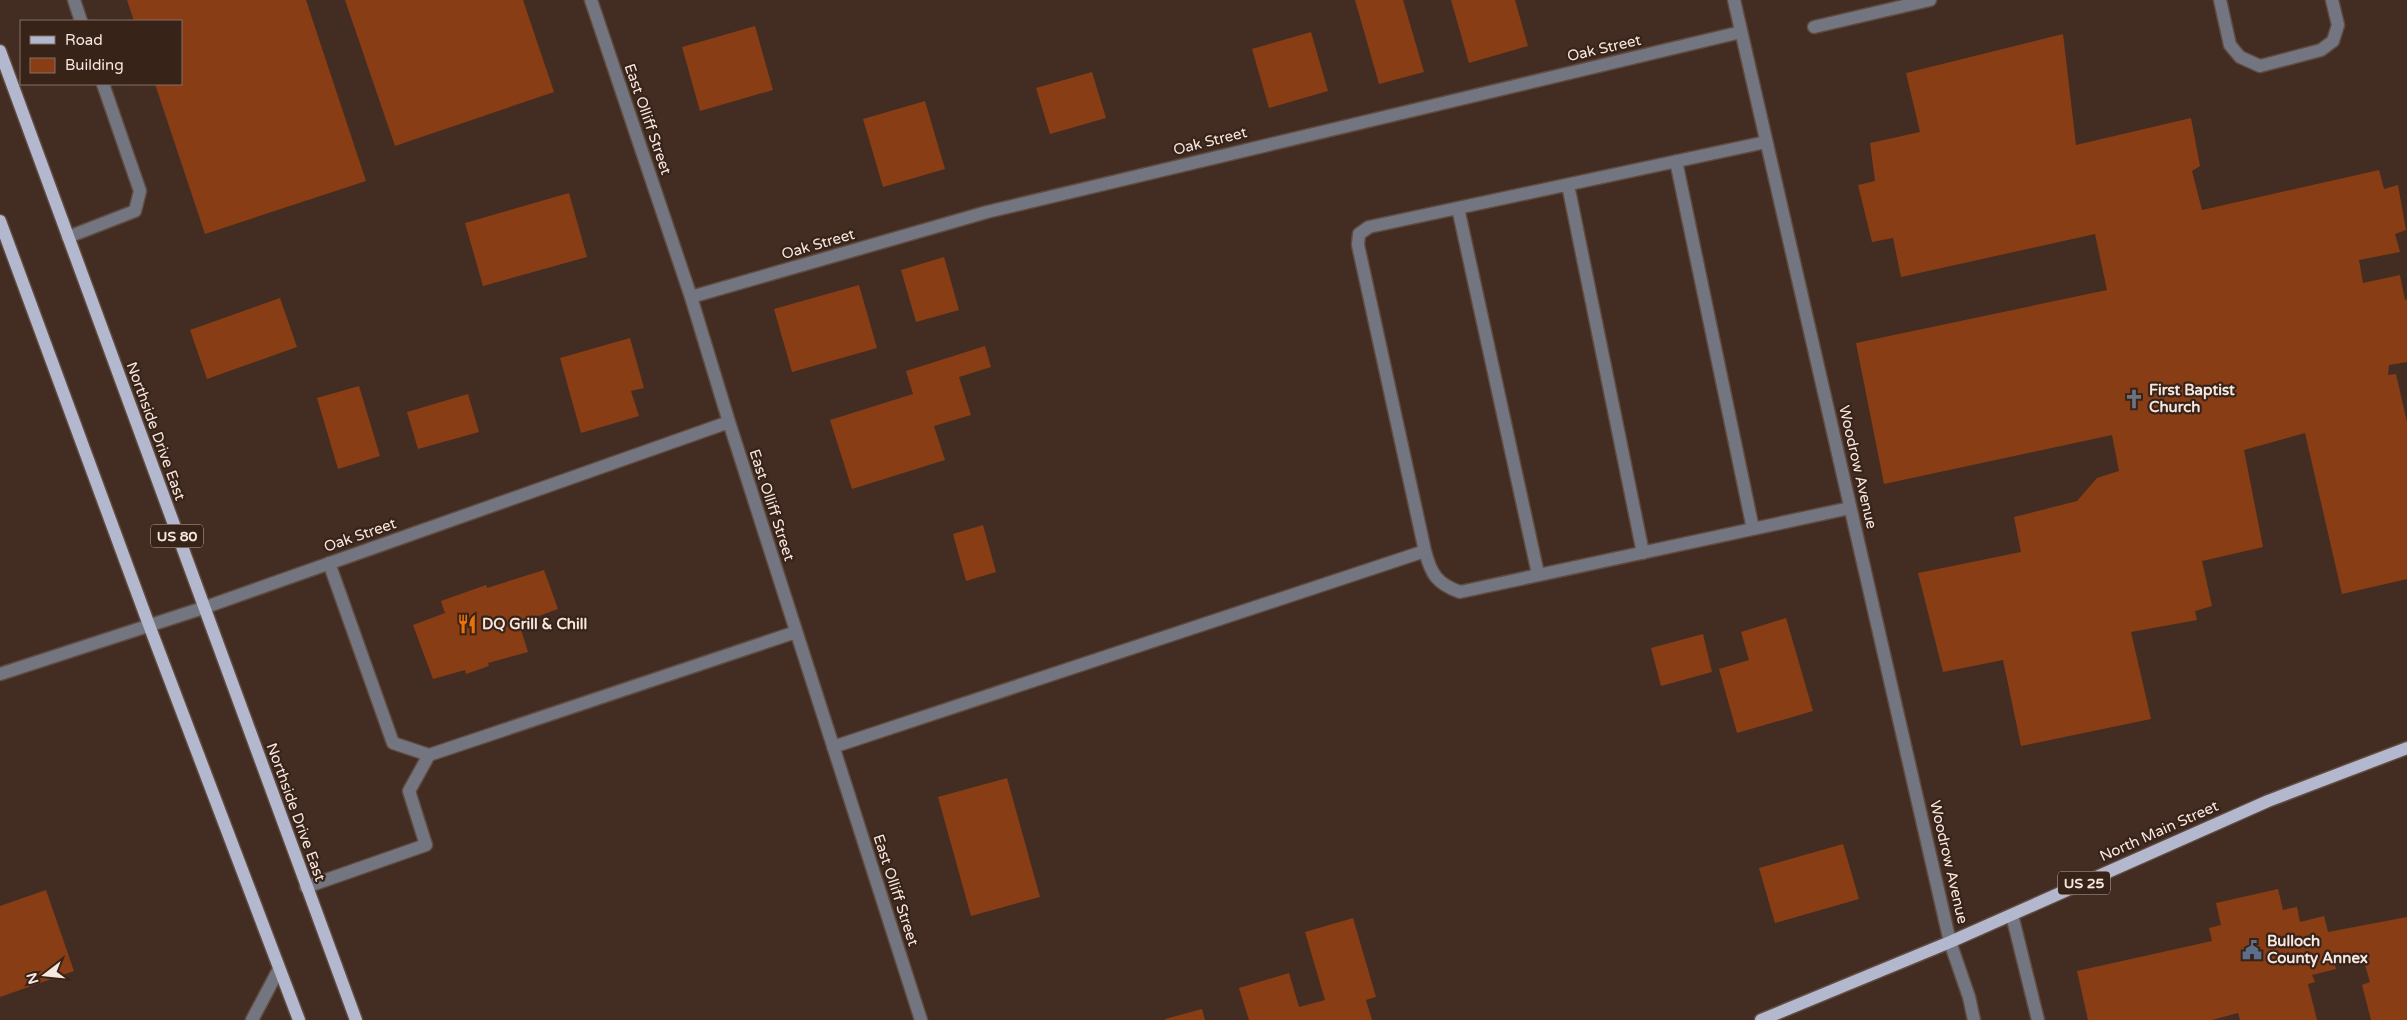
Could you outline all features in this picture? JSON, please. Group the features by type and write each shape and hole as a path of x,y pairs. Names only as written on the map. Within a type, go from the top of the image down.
{"main road":[{"name":"Northside Drive East","path":"0,51 203,608 356,1020"},
{"path":"0,221 149,625 299,1020"},
{"name":"North Main Street","path":"1761,1020 1950,942 2268,801 2407,748"}],"street":[{"path":"74,0 81,20"},
{"name":"East Olliff Street","path":"591,0 691,297 729,422 921,1020"},
{"name":"Woodrow Avenue","path":"1734,0 1950,942 1969,997 1974,1020"},
{"path":"1814,27 1930,0"},
{"path":"2220,0 2230,46 2240,57 2260,66 2321,50 2333,41 2338,24 2332,0"},
{"name":"Oak Street","path":"691,297 987,212 1741,32"},
{"path":"68,237 135,211 140,191 103,85"},
{"path":"1766,142 1369,227 1360,234 1358,245 1425,552 1431,572 1446,588 1460,592 1850,508"},
{"path":"1676,161 1753,529"},
{"path":"1568,185 1643,553"},
{"path":"1458,208 1538,574"},
{"name":"Oak Street","path":"0,674 203,608 729,422"},
{"path":"833,746 1425,552"},
{"path":"329,563 393,743 429,755 796,632"},
{"path":"306,888 426,845 409,792 429,755"},
{"path":"2012,914 2038,1020"},
{"path":"252,1020 279,969"}],"building":[{"path":"127,0 306,0 366,181 205,234 155,85 182,85 182,20 134,20"},
{"path":"345,0 523,0 554,92 395,146"},
{"path":"1355,0 1403,0 1424,72 1379,84"},
{"path":"1451,0 1515,0 1528,46 1469,63"},
{"path":"755,26 773,90 700,111 682,47"},
{"path":"1311,32 1328,91 1269,108 1252,49"},
{"name":"First Baptist Church","path":"2063,34 2076,145 2191,118 2200,166 2192,171 2202,210 2379,170 2384,189 2398,185 2406,230 2395,234 2400,252 2359,260 2363,283 2400,275 2405,300 2407,299 2407,362 2389,365 2388,375 2396,374 2407,422 2407,579 2342,594 2305,433 2244,450 2263,547 2202,561 2212,606 2195,611 2197,620 2131,632 2151,719 2021,746 2003,660 1943,672 1918,573 2021,552 2014,517 2077,501 2097,478 2119,471 2112,435 1884,484 1856,343 2107,290 2095,234 1901,277 1893,238 1872,242 1858,185 1875,181 1870,143 1920,132 1906,73"},
{"path":"1092,72 1106,118 1050,134 1036,88"},
{"path":"925,101 945,169 883,187 863,119"},
{"path":"569,193 587,257 483,286 465,223"},
{"path":"944,257 959,310 916,322 901,270"},
{"path":"859,285 877,348 792,372 774,309"},
{"path":"280,298 297,347 207,379 190,330"},
{"path":"630,338 644,388 631,391 639,416 581,433 560,358"},
{"path":"985,346 991,367 959,377 971,415 934,426 945,460 852,489 830,420 913,394 906,371"},
{"path":"359,386 380,456 338,469 317,398"},
{"path":"468,394 479,432 418,449 407,412"},
{"path":"983,525 996,572 966,581 953,534"},
{"name":"DQ Grill & Chill","path":"544,570 558,609 519,623 528,652 488,663 489,666 466,674 465,670 433,679 413,625 445,613 441,601 486,585 487,588"},
{"path":"1786,618 1813,711 1737,733 1719,669 1749,660 1741,632"},
{"path":"1703,634 1712,672 1661,686 1651,648"},
{"path":"1007,778 1040,897 971,916 938,797"},
{"path":"1843,844 1859,899 1775,923 1759,868"},
{"name":"Bulloch County Annex","path":"2278,889 2283,910 2297,907 2300,922 2324,916 2328,932 2407,917 2407,1020 2371,1020 2362,985 2370,982 2363,958 2356,959 2356,954 2333,959 2336,969 2312,975 2315,982 2308,984 2317,1020 2240,1020 2238,1013 2212,1020 2088,1020 2077,971 2212,941 2209,928 2221,925 2216,903"},
{"path":"46,890 74,971 0,997 0,906"},
{"path":"1353,918 1376,997 1366,1000 1372,1020 1249,1020 1239,988 1289,973 1299,1007 1325,1000 1305,932"},
{"path":"1202,1009 1205,1020 1165,1020 1165,1019"}],"place":[{"name":"First Baptist Church","path":"2134,399"},
{"name":"DQ Grill & Chill","path":"467,624"},
{"name":"Bulloch County Annex","path":"2252,950"}]}
